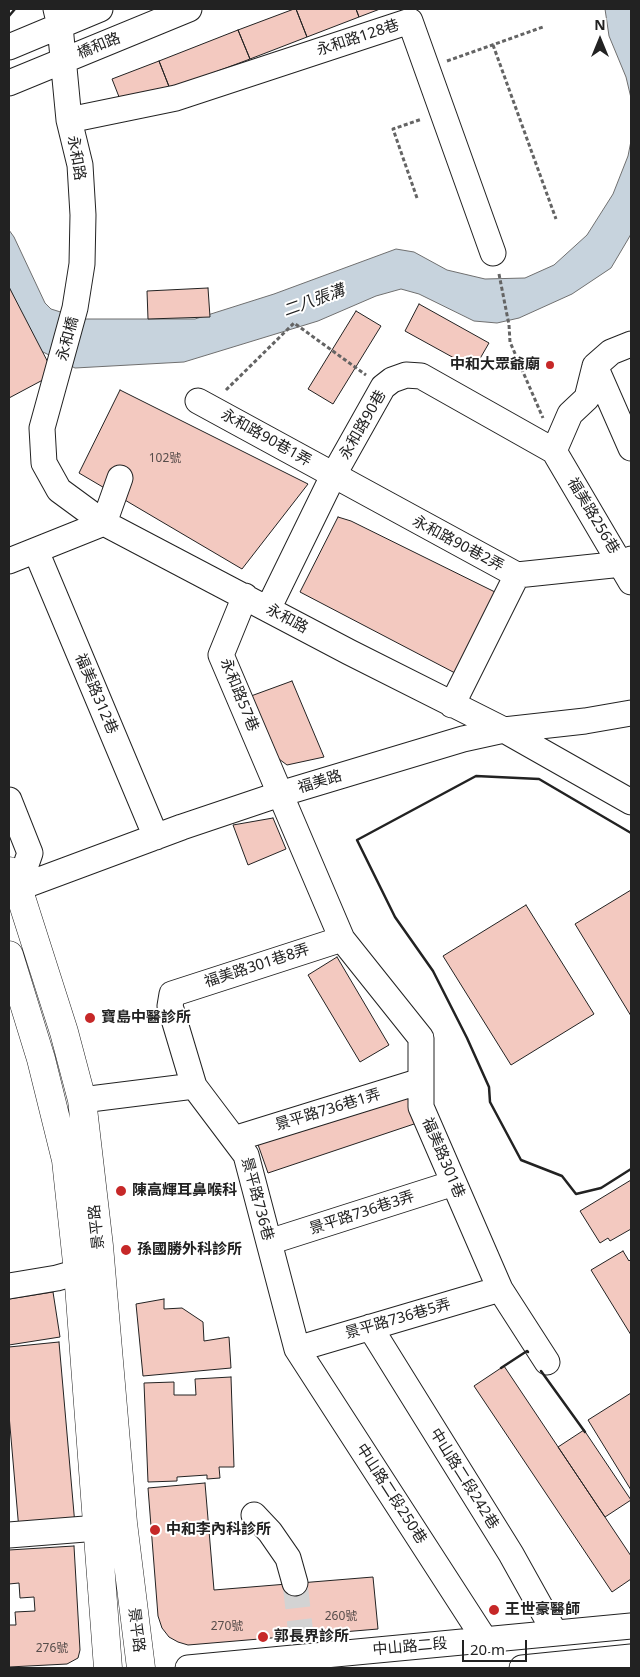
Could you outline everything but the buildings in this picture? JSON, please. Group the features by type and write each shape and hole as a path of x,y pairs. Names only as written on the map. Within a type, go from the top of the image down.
{"main road":[{"name":"景平路","path":"13,879 64,1032 82,1100 99,1246 123,1523 141,1668"},
{"name":"景平路","path":"9,955 41,1059 66,1160 78,1272 108,1668"}],"street":[{"path":"9,47 58,17 100,9"},
{"name":"橋和路","path":"9,83 189,9"},
{"name":"永和路","path":"58,17 69,120 80,165 83,214 82,264 76,308"},
{"name":"永和路128巷","path":"69,120 176,98 410,21 496,264"},
{"name":"永和橋","path":"60,369 76,308"},
{"path":"554,451 570,414 587,398 595,366 611,352 631,344"},
{"path":"595,366 631,448"},
{"name":"永和路","path":"60,369 42,428 44,463 59,490 104,523 452,705 504,730 631,802"},
{"name":"永和路90巷","path":"268,609 333,476 383,387 392,380 406,375 421,376 554,451"},
{"name":"永和路90巷1弄","path":"198,401 333,476"},
{"name":"福美路256巷","path":"554,451 628,568"},
{"name":"永和路90巷2弄","path":"333,476 517,575 628,568"},
{"path":"9,561 104,523 120,478"},
{"name":"福美路312巷","path":"36,550 156,837"},
{"path":"452,705 517,575"},
{"name":"永和路57巷","path":"245,596 221,656 280,794"},
{"name":"福美路","path":"13,879 156,837 280,794 463,739 504,730 585,721 631,712"},
{"name":"福美路301巷","path":"280,794 342,939 422,1038 422,1107 500,1289 547,1362"},
{"path":"9,800 30,854 13,879"},
{"name":"福美路301巷8弄","path":"194,1086 170,1006 172,994 342,939"},
{"name":"景平路736巷1弄","path":"234,1139 422,1081"},
{"path":"82,1100 194,1086"},
{"name":"景平路736巷","path":"194,1086 246,1154 297,1349"},
{"name":"景平路736巷3弄","path":"269,1242 454,1183"},
{"path":"9,1286 57,1278 78,1272"},
{"name":"景平路736巷5弄","path":"297,1349 500,1289"},
{"name":"中山路二段242巷","path":"370,1327 511,1554 555,1633"},
{"name":"中山路二段250巷","path":"297,1349 485,1640"},
{"path":"254,1515 270,1532 288,1558 295,1583"},
{"path":"9,1535 98,1528"},
{"name":"中山路二段","path":"188,1668 302,1646 485,1640 631,1626"},
{"path":"522,1668 631,1657"}],"path":[{"path":"427,68 543,27"},
{"path":"493,45 556,219"},
{"path":"417,198 393,129 443,112"},
{"path":"496,264 509,325 510,342 545,422 554,451"},
{"path":"225,392 294,323 383,387"}],"water":[{"path":"605,9 631,9 631,98 626,77 609,36"},
{"name":"二八張溝","path":"631,141 631,234 611,268 572,294 519,318 497,323 474,321 419,294 401,289 376,296 318,321 184,362 75,368 39,350 9,287 9,230 45,303 51,309 83,319 195,319 274,294 396,249 414,252 447,270 485,279 525,278 554,265 587,235 613,194 628,156"}],"tunnel":[{"path":"295,1583 301,1635"}],"wall":[{"path":"9,16 15,9"},
{"path":"631,833 539,779 476,776 357,840 395,917 433,971 489,1087 490,1102 521,1160 562,1176 576,1194 601,1188 631,1169"},
{"path":"501,1368 528,1352"},
{"path":"541,1371 585,1432"}],"place":[{"name":"中和大眾爺廟","path":"550,365"},
{"name":"寶島中醫診所","path":"90,1018"},
{"name":"陳高輝耳鼻喉科","path":"121,1191"},
{"name":"孫國勝外科診所","path":"126,1250"},
{"name":"中和李內科診所","path":"155,1530"},
{"name":"王世豪醫師","path":"494,1610"},
{"name":"郭長界診所","path":"263,1637"}]}
